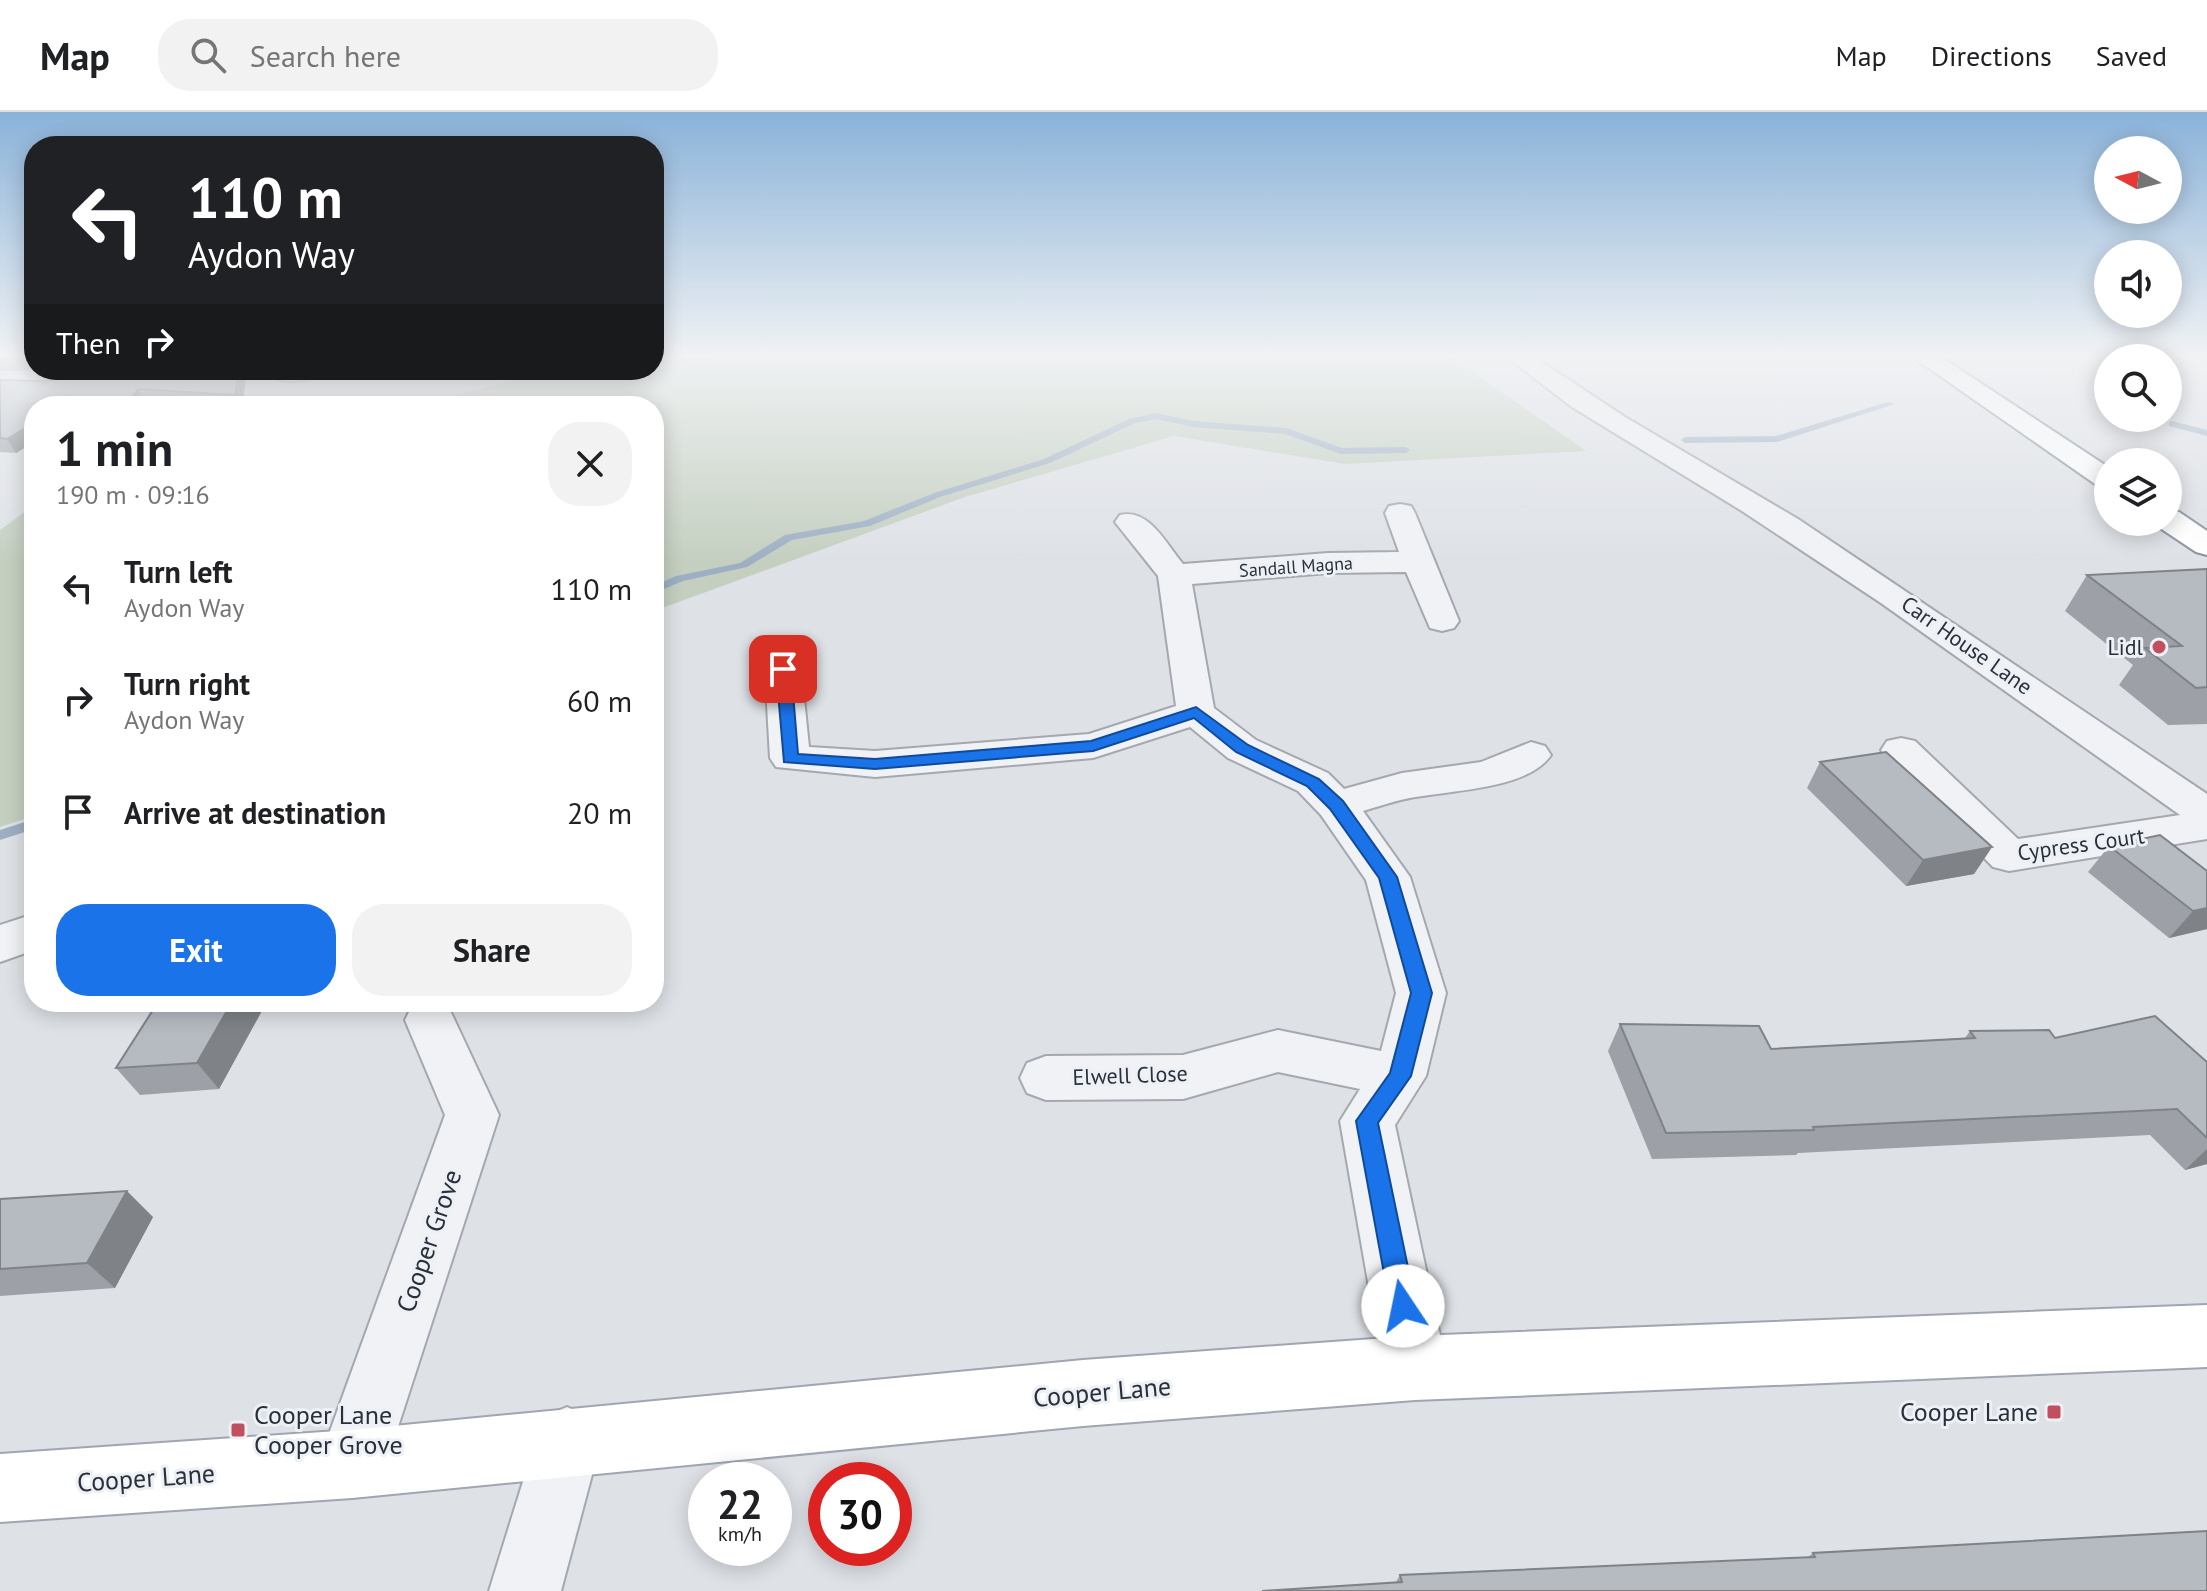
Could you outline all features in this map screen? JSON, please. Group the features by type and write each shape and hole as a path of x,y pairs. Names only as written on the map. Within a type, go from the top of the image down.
{"main road":[{"path":"2025,424 2094,471"},
{"path":"2182,528 2207,545"},
{"name":"Cooper Lane","path":"0,1488 352,1464 1083,1393 1415,1368 2207,1336"}],"street":[{"name":"Carr House Lane","path":"1615,424 1722,485 1923,613 2207,814"},
{"path":"1400,513 1442,621"},
{"path":"1131,522 1174,575 1196,712 1242,749 1313,782 1336,805 1388,877 1421,993 1400,1076 1367,1121 1415,1368"},
{"name":"Sandall Magna","path":"1174,575 1328,563 1419,562"},
{"path":"783,669 790,758 875,764 1093,746 1196,712"},
{"name":"Cypress Court","path":"1901,750 2009,856 2207,825"},
{"path":"1336,805 1402,786 1489,774 1531,755"},
{"path":"0,944 24,935"},
{"name":"Cooper Grove","path":"352,1464 472,1115 430,1020"},
{"name":"Elwell Close","path":"1046,1078 1183,1077 1278,1051 1400,1076"},
{"path":"525,1591 567,1441"}],"green space":[{"path":"664,424 1547,424 1586,451 1345,464 1174,436 965,497 664,607"},
{"path":"24,512 24,819 0,827 0,530"}],"building":[{"path":"0,424 24,424 24,429 7,439 0,438"},
{"path":"2207,569 2207,687 2196,688 2145,648 2182,646 2087,575"},
{"path":"1886,752 1992,847 1923,860 1820,762"},
{"path":"2160,835 2207,871 2207,908 2193,911 2109,846"},
{"path":"152,1012 226,1012 197,1063 116,1068"},
{"path":"2155,1016 2207,1062 2207,1138 2177,1109 1813,1127 1814,1130 1666,1133 1620,1024 1759,1026 1771,1049 1975,1038 1970,1031 2049,1030 2055,1038"},
{"path":"127,1191 87,1263 0,1269 0,1199"},
{"path":"2207,1531 2207,1591 1262,1591 1402,1582 1400,1575 1815,1557 1813,1553"}],"waterway":[{"path":"664,585 680,578 743,565 789,537 866,524 937,495 1047,461 1126,424"},
{"path":"1194,424 1286,431 1341,451 1406,450"},
{"path":"1685,440 1777,439 1826,424"},
{"path":"2182,427 2207,433"},
{"path":"0,835 24,827"}],"place":[{"name":"Lidl","path":"2159,647"},
{"name":"Cooper Lane","path":"2054,1412"},
{"name":"Cooper Lane Cooper Grove","path":"238,1430"}],"route":[{"path":"783,669 790,758 875,764 1093,746 1196,712 1242,749 1313,782 1336,805 1388,877 1421,993 1400,1076 1367,1121 1403,1306"}]}
